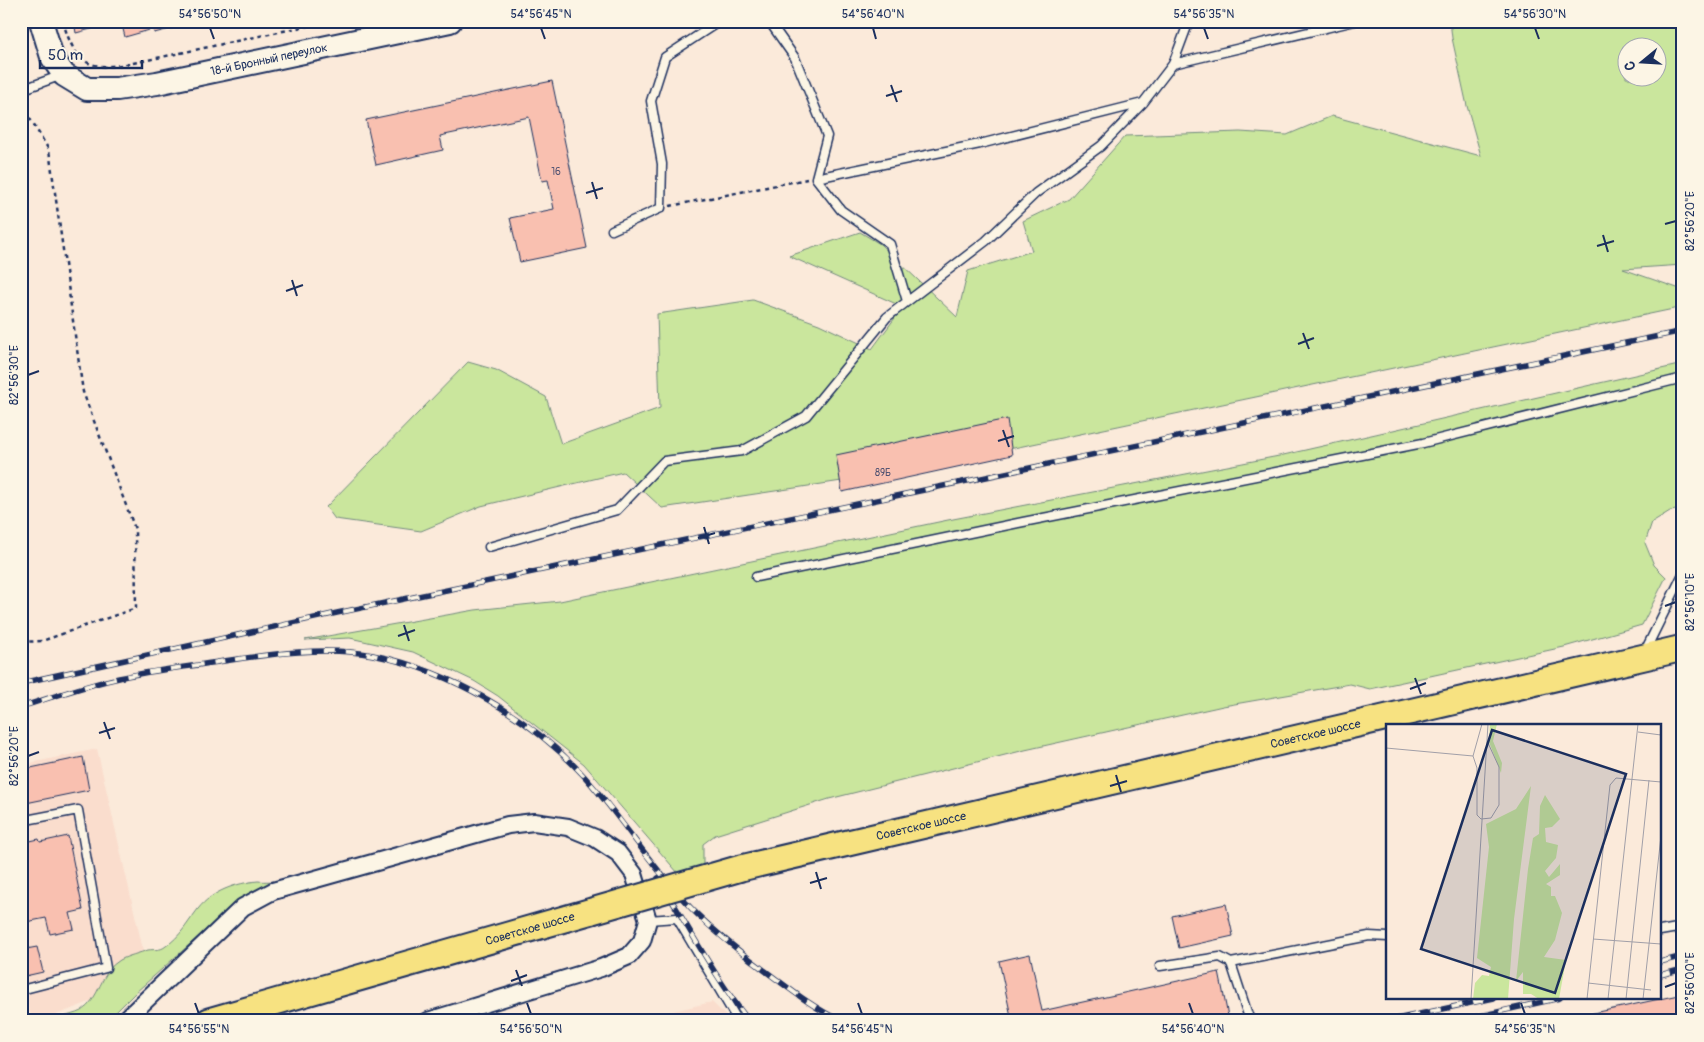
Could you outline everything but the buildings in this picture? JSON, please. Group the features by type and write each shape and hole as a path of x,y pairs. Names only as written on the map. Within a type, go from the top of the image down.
{"main road":[{"name":"Советское шоссе","path":"209,1021 741,868 1683,648"}],"street":[{"path":"41,21 52,57 64,75"},
{"name":"18-й Бронный переулок","path":"64,75 87,89 116,89 157,83 450,21"},
{"path":"124,1021 243,907 273,891 508,825 534,822 568,827 595,838 618,853 634,874 648,920 642,941 629,956 601,968 428,1021"}],"lane":[{"path":"612,230 661,208 662,164 651,101 665,57 720,21"},
{"path":"769,21 795,58 828,136 816,178"},
{"path":"489,547 617,510 664,461 742,451 806,416 887,317 986,241 1036,193 1101,146 1143,103 1173,64 1190,21"},
{"path":"1173,64 1355,21"},
{"path":"21,90 64,75"},
{"path":"816,178 980,144 1143,103"},
{"path":"816,178 841,210 890,244 907,301"},
{"path":"756,577 1423,443 1683,378"},
{"path":"1641,658 1683,574"},
{"path":"21,821 78,810 106,968 21,990"},
{"path":"648,920 678,918 738,1021"},
{"path":"1662,931 1683,926"},
{"path":"1160,966 1220,957 1231,963 1369,936 1386,938"},
{"path":"1231,963 1250,1021"}],"path":[{"path":"62,21 68,42 79,58 95,66 118,66 330,21"},
{"path":"21,104 48,150 83,392 135,528 136,588 136,608 42,641 21,642"},
{"path":"661,208 816,178"}],"shaded area":[{"path":"97,749 149,976 135,984 41,1021 33,1021 25,1000 21,1000 21,765"},
{"path":"712,1002 731,1021 630,1021"}],"green space":[{"path":"1450,21 1683,21 1683,265 1623,269 1683,290 1683,307 895,473 662,508 623,472 481,506 421,531 335,519 326,507 468,362 496,370 546,397 561,444 660,408 657,314 753,300 819,324 872,349 903,307 789,256 860,232 880,244 957,317 968,271 1032,251 1023,221 1069,199 1125,136 1240,132 1287,135 1332,116 1481,156 1467,106"},
{"path":"1683,364 1683,509 1670,511 1652,522 1645,543 1654,565 1666,577 1642,625 1564,647 1370,689 1350,684 1223,706 1025,750 829,799 715,835 703,844 703,865 678,873 584,764 498,696 474,681 413,652 350,638 305,640 475,610 560,601 948,520 1279,456"},
{"path":"258,881 279,883 227,911 135,993 107,1021 40,1021 56,1019 81,1011 92,1000 113,965 120,960 148,950 164,948 180,934 198,909 210,897 233,886"},
{"path":"21,1009 33,1019 40,1021 21,1021"}],"railway":[{"path":"21,683 337,613 1683,331"},
{"path":"21,707 132,675 242,658 298,652 355,652 402,662 431,672 488,700 515,716 540,735 584,776 676,892 699,916 717,933 783,984 811,1004 841,1021"},
{"path":"658,878 713,969 749,1021"},
{"path":"1662,961 1683,956"},
{"path":"1662,974 1683,969"},
{"path":"1387,1021 1485,1000"},
{"path":"1457,1021 1551,1000"}]}
